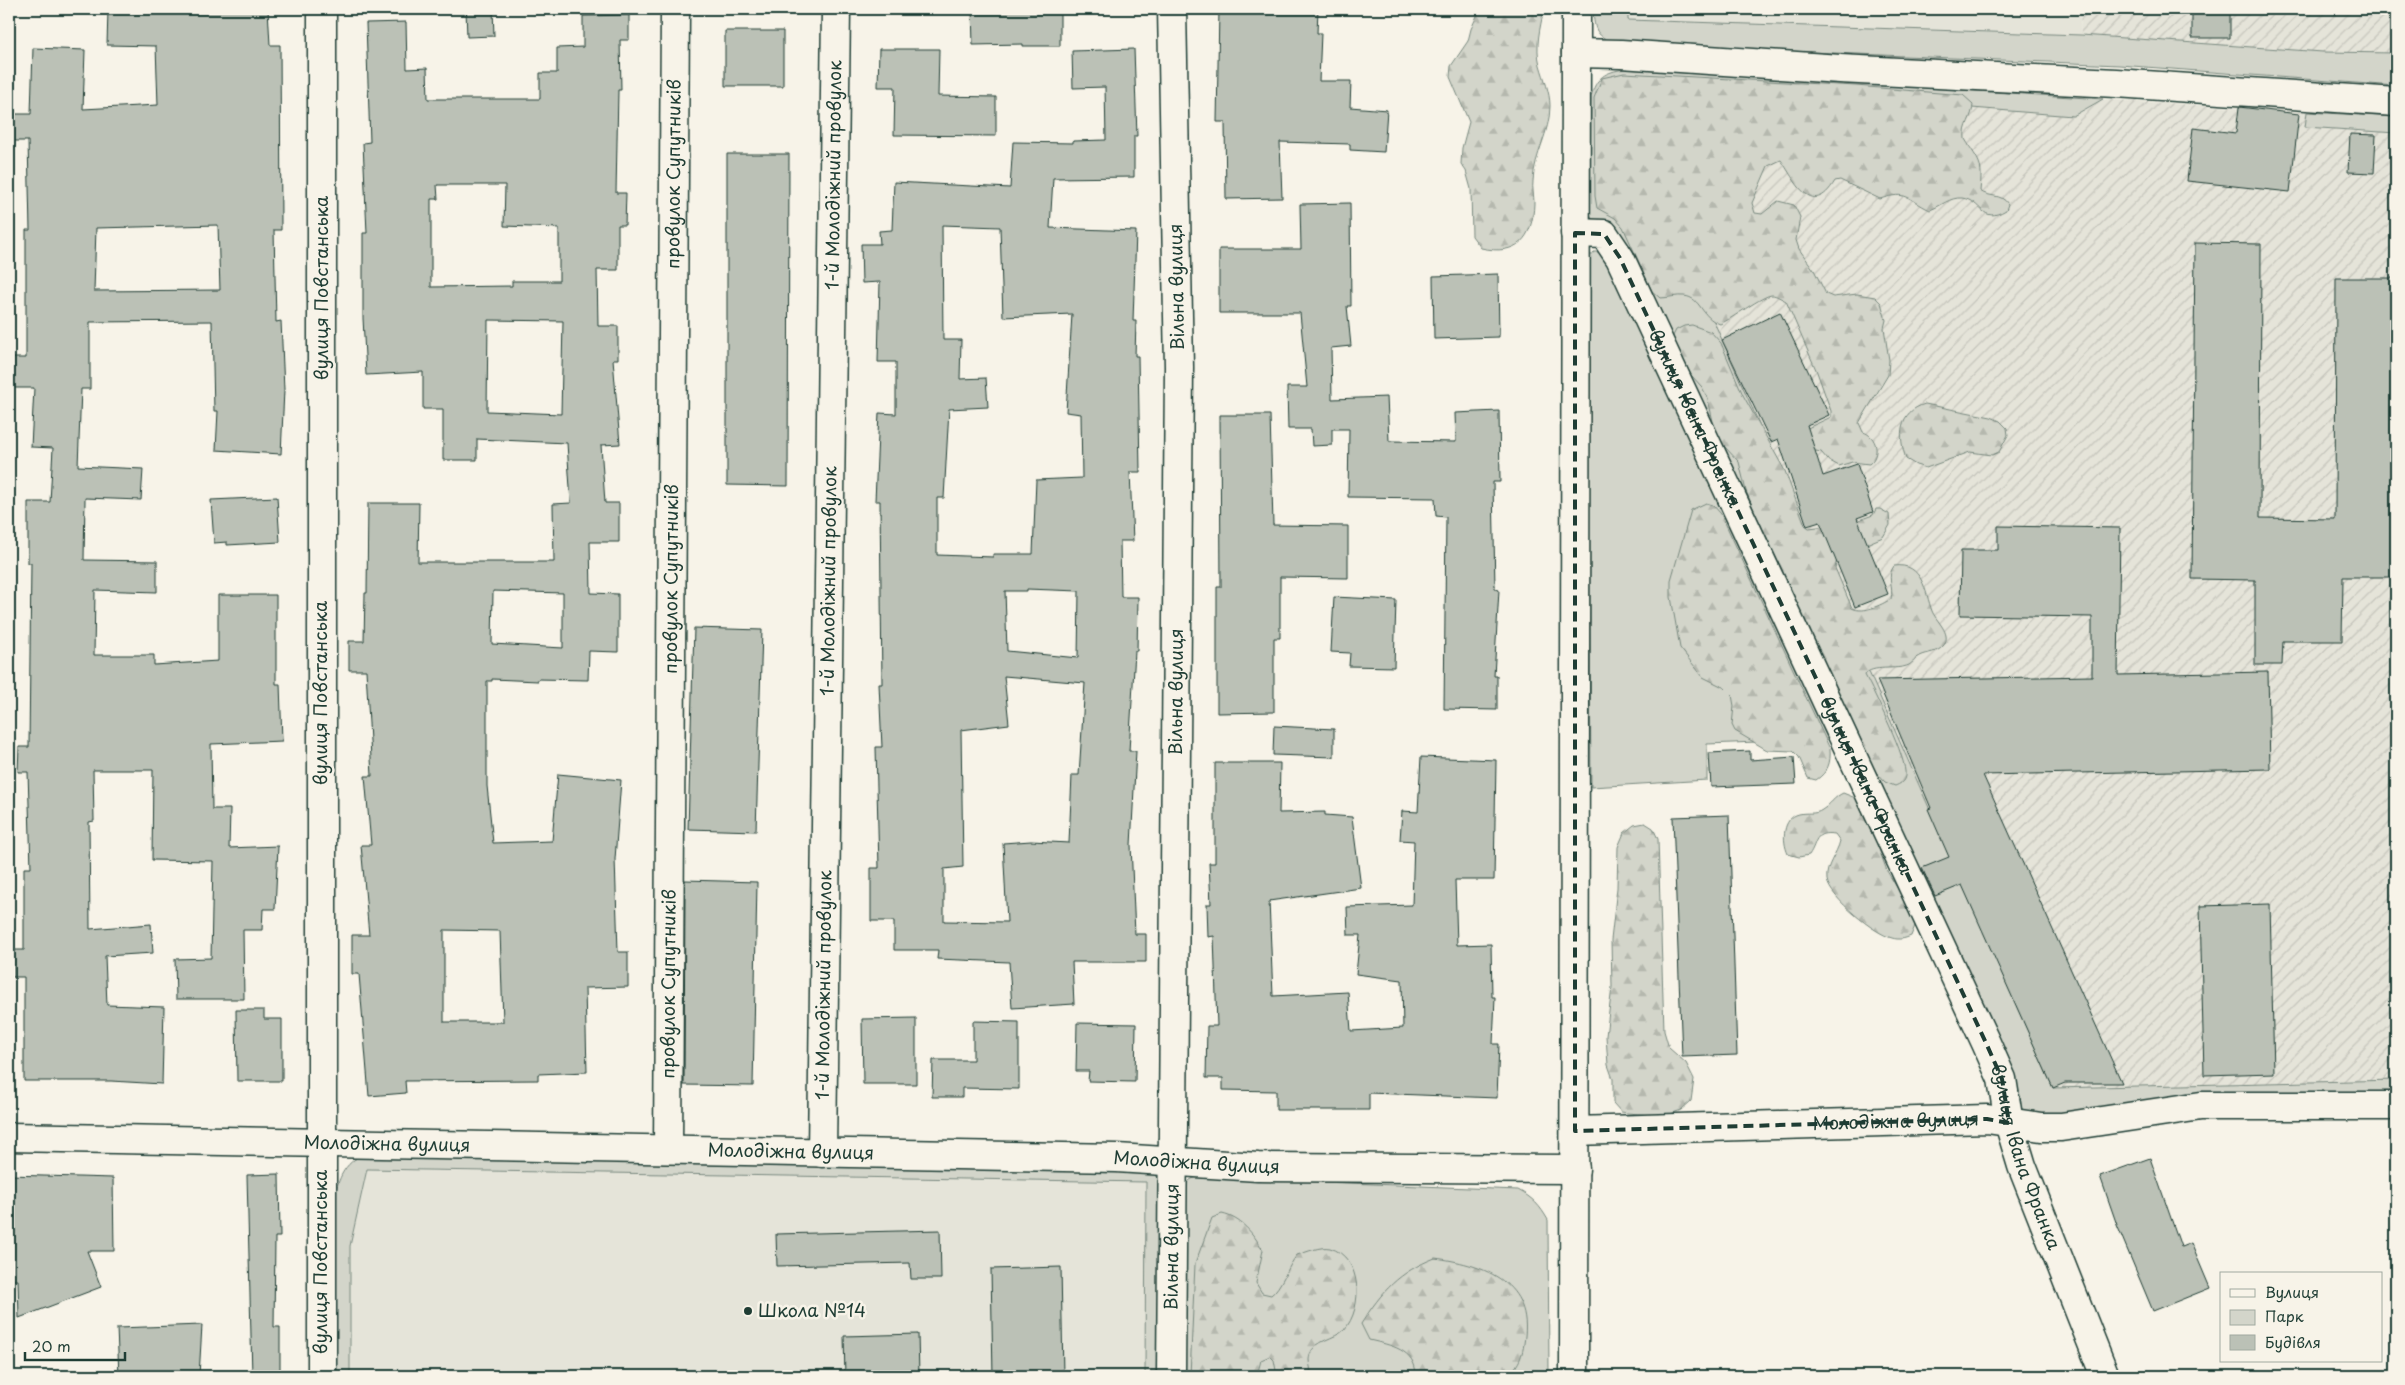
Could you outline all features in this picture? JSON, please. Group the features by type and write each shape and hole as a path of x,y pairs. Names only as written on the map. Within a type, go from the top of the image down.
{"street":[{"name":"вулиця Повстанська","path":"322,9 320,1143 322,1376"},
{"name":"провулок Супутників","path":"668,1148 675,9"},
{"name":"1-й Молодіжний провулок","path":"822,1153 836,9"},
{"name":"Вільна вулиця","path":"1171,1376 1179,367 1172,9"},
{"path":"1574,1376 1576,9"},
{"path":"1576,53 1622,54 1840,70 2116,83 2396,102"},
{"name":"вулиця Івана Франка","path":"1575,233 1604,234 1620,258 1986,1042 2002,1079 2009,1123 2022,1166 2105,1376"},
{"name":"Молодіжна вулиця","path":"1575,1131 1987,1119 2061,1128 2220,1105 2396,1106"},
{"name":"Молодіжна вулиця","path":"9,1137 668,1148 1174,1160 1258,1167 1575,1169"}],"highlighted area":[{"path":"1575,233 1604,234 1620,258 1986,1043 2002,1079 2009,1123 1987,1119 1575,1131"}],"shaded area":[{"path":"1628,9 2080,9 2081,35 1628,20"},
{"path":"2080,9 2396,9 2396,53 2323,52 2081,35"},
{"path":"1653,83 2073,116 2103,99 2307,112 2305,127 2396,133 2396,1080 2053,1088 1650,177"},
{"name":"Школа №14","path":"367,1169 1146,1182 1145,1376 350,1376 350,1246"}],"green space":[{"path":"1480,9 1544,9 1538,51 1550,101 1547,125 1534,171 1534,203 1530,226 1521,242 1513,247 1494,250 1481,248 1472,236 1471,189 1466,171 1461,164 1462,148 1469,122 1450,77 1451,66 1468,41"},
{"path":"1593,9 1628,9 1628,20 2081,35 2323,52 2396,53 2396,86 2119,65 1620,44 1602,37 1596,29"},
{"path":"1625,69 2103,99 2073,116 1654,83 1650,177 2053,1088 2396,1080 2396,1098 2063,1120 2021,1115 1605,225 1592,219 1590,215 1591,97 1593,90 1602,77"},
{"path":"1624,73 1856,86 1963,95 1973,104 1965,130 1965,139 1981,168 1980,191 2002,198 2008,204 2006,210 1998,214 1987,214 1974,203 1962,198 1950,200 1930,210 1907,197 1896,195 1880,199 1840,180 1835,181 1826,192 1818,197 1811,197 1797,185 1781,160 1768,166 1752,203 1755,213 1762,214 1778,201 1794,205 1800,217 1796,240 1799,249 1814,270 1826,294 1833,297 1857,294 1875,297 1881,303 1886,320 1884,328 1889,360 1888,375 1859,423 1863,432 1872,437 1876,446 1875,456 1869,464 1852,462 1839,466 1828,460 1821,452 1805,449 1799,432 1831,417 1831,411 1817,372 1786,301 1774,295 1768,296 1720,324 1708,317 1690,297 1660,298 1652,291 1623,227 1615,218 1597,208 1595,196 1594,98 1602,78"},
{"path":"2307,112 2396,117 2396,133 2305,127"},
{"path":"1594,252 1602,252 1833,739 1707,744 1707,780 1591,787 1588,259"},
{"path":"1692,325 1711,332 1721,343 1743,395 1785,471 1805,525 1809,528 1826,526 1836,528 1873,515 1876,509 1889,514 1890,525 1883,537 1837,559 1835,568 1852,608 1856,610 1867,609 1891,599 1890,578 1894,566 1904,566 1917,573 1925,587 1932,611 1945,632 1946,641 1944,645 1939,650 1918,657 1904,667 1873,670 1865,675 1890,726 1905,768 1905,776 1900,784 1895,786 1885,782 1873,769 1754,510 1746,491 1739,462 1724,446 1714,426 1708,399 1702,387 1691,375 1676,344 1673,336 1676,330"},
{"path":"1925,404 1991,417 2000,421 2007,428 2008,435 1999,452 1992,455 1970,452 1926,468 1916,465 1906,459 1901,434 1902,426 1910,413"},
{"path":"1706,503 1713,505 1721,514 1830,749 1828,767 1816,780 1808,778 1799,757 1793,751 1767,750 1735,731 1732,725 1734,706 1732,695 1725,688 1703,677 1680,648 1671,597 1671,580 1691,510"},
{"path":"1843,793 1858,799 1868,819 1887,871 1913,914 1916,923 1911,936 1899,939 1884,935 1865,923 1836,896 1827,880 1829,865 1840,841 1835,834 1819,836 1809,855 1799,857 1788,854 1784,837 1789,820 1799,814 1819,812"},
{"path":"1645,823 1653,828 1658,839 1664,1031 1669,1048 1686,1063 1694,1079 1691,1101 1681,1110 1665,1116 1621,1112 1613,1103 1613,1079 1608,1065 1606,1036 1612,987 1611,940 1617,888 1618,847 1624,833 1634,825"},
{"path":"363,1155 666,1164 1145,1172 1153,1174 1160,1180 1161,1376 1145,1376 1146,1182 367,1169 350,1246 350,1376 332,1376 332,1209 340,1178 344,1171 355,1159"},
{"path":"1200,1177 1518,1190 1536,1203 1548,1220 1549,1376 1181,1376 1184,1189 1190,1180"},
{"path":"1222,1214 1235,1219 1246,1227 1263,1250 1256,1283 1262,1293 1271,1295 1275,1292 1297,1255 1318,1249 1330,1248 1341,1253 1354,1272 1357,1297 1355,1309 1344,1330 1313,1349 1309,1360 1311,1376 1277,1376 1274,1360 1270,1356 1261,1360 1257,1376 1190,1376 1195,1264 1212,1218"},
{"path":"1435,1258 1469,1265 1499,1278 1511,1288 1520,1301 1525,1317 1523,1348 1518,1363 1507,1376 1416,1376 1415,1367 1407,1354 1393,1346 1369,1340 1361,1324 1384,1292 1401,1276"}],"building":[{"path":"157,9 268,9 270,45 280,45 281,230 274,230 276,322 281,321 284,390 281,454 216,450 218,411 214,411 212,321 90,322 90,389 81,389 78,466 143,469 141,500 85,498 84,560 157,561 157,592 95,590 94,655 154,655 154,665 218,661 218,595 276,595 276,684 280,684 282,741 211,744 212,809 230,809 229,848 278,846 275,909 263,909 262,930 243,930 244,999 176,999 175,959 211,958 213,861 152,860 153,770 93,770 94,821 89,822 90,929 151,924 153,953 105,956 107,1005 164,1007 162,1084 111,1081 24,1081 24,977 12,977 12,950 24,950 24,868 31,868 28,772 18,772 19,747 29,747 31,563 28,563 28,502 50,502 53,448 31,447 34,388 11,388 11,358 26,358 26,230 30,230 28,141 14,141 14,114 31,114 33,48 85,50 83,109 158,105 156,46 107,45 108,10 157,11","holes":["218,225 220,290 94,291 96,228"]},
{"path":"466,9 493,9 494,36 467,37"},
{"path":"972,9 1060,11 1060,46 1023,46 1023,44 973,45"},
{"path":"1219,9 1318,9 1317,33 1321,33 1319,81 1351,81 1350,107 1387,110 1384,152 1350,150 1350,144 1280,142 1282,198 1226,199 1225,122 1217,122"},
{"path":"2192,10 2230,10 2230,38 2192,38"},
{"path":"629,15 629,40 620,40 621,90 618,90 616,193 626,193 625,225 618,225 618,270 597,270 598,326 618,326 618,359 613,359 620,444 601,445 605,503 619,503 619,542 590,542 591,593 618,594 618,652 589,651 588,680 538,679 538,681 492,679 492,681 487,681 487,786 493,843 552,841 558,774 621,780 615,859 618,952 628,952 628,987 585,988 587,1072 538,1074 538,1080 405,1081 406,1093 369,1096 359,974 352,974 352,935 369,935 361,845 371,845 365,776 372,776 366,670 349,670 349,641 364,641 365,593 367,593 368,503 419,503 418,562 554,562 553,504 571,503 567,443 477,439 477,460 443,460 443,409 423,409 423,372 366,375 363,318 363,233 367,233 363,143 370,142 366,23 406,22 407,69 427,68 428,99 540,99 540,73 557,73 557,48 583,47 583,16","holes":["437,185 505,185 504,226 559,228 559,281 512,281 512,286 431,287 431,199 438,199","488,320 563,321 561,414 487,411","493,591 563,593 563,648 492,644","444,930 500,931 503,1022 444,1022"]},
{"path":"725,31 783,31 783,86 725,86"},
{"path":"879,49 939,49 938,96 996,97 996,136 894,135 895,87 878,87"},
{"path":"1134,49 1137,136 1134,136 1134,177 1053,178 1050,228 1136,231 1133,321 1136,321 1135,356 1138,356 1140,472 1130,472 1133,541 1120,541 1121,597 1138,597 1137,651 1135,651 1129,751 1136,751 1131,845 1135,934 1146,934 1146,962 1072,962 1074,1004 1012,1008 1009,962 937,959 938,950 894,950 894,921 871,921 871,868 879,868 876,747 882,747 879,684 882,684 880,501 875,501 879,413 896,414 896,362 878,362 880,282 862,283 861,244 880,244 879,231 892,230 894,182 1010,188 1013,142 1073,143 1073,141 1106,140 1105,87 1073,88 1072,51","holes":["942,225 1000,227 1003,317 1072,314 1066,412 1081,414 1082,478 1036,480 1033,554 993,554 993,557 937,555 937,498 944,498 949,409 988,407 986,378 960,379 961,340 943,340","1027,589 1079,591 1078,658 1007,651 1005,591 1027,591","1004,676 1085,683 1079,775 1072,775 1069,843 1031,841 1003,843 1007,922 944,921 944,869 963,867 961,730 1009,724"]},
{"path":"2239,107 2299,114 2290,192 2187,181 2193,128 2236,133"},
{"path":"2350,134 2376,135 2374,173 2348,172"},
{"path":"727,154 789,154 788,486 727,485"},
{"path":"1350,203 1351,306 1347,306 1351,346 1331,348 1332,399 1387,397 1389,441 1456,442 1455,413 1499,411 1500,482 1493,482 1495,589 1499,590 1494,676 1497,676 1497,710 1444,709 1446,517 1436,516 1435,498 1348,497 1349,429 1332,429 1332,445 1312,446 1311,429 1288,429 1287,387 1307,387 1300,313 1219,313 1219,249 1301,249 1300,204"},
{"path":"2195,243 2261,244 2260,518 2335,519 2336,278 2396,278 2396,577 2343,577 2342,641 2283,641 2282,665 2255,665 2255,580 2192,579"},
{"path":"1498,274 1499,337 1434,339 1433,276"},
{"path":"1780,312 1829,415 1807,425 1823,476 1857,464 1873,512 1857,518 1888,594 1855,607 1820,522 1807,526 1778,439 1771,442 1722,340"},
{"path":"1220,415 1270,415 1273,525 1348,526 1348,578 1280,577 1280,638 1274,638 1274,712 1217,713 1217,587 1221,587"},
{"path":"277,497 280,542 227,545 227,542 214,543 211,500"},
{"path":"1998,526 2120,528 2118,675 2268,672 2270,769 1983,775 2122,1083 2065,1083 2053,1088 1962,885 1935,896 1922,868 1949,857 1928,809 1931,808 1877,680 2092,676 2092,617 1960,615 1961,550 1998,550"},
{"path":"1334,597 1396,600 1394,667 1349,666 1350,653 1331,652"},
{"path":"694,628 762,630 756,831 688,829"},
{"path":"1274,726 1334,729 1334,757 1273,755"},
{"path":"1750,751 1750,760 1794,757 1796,784 1711,787 1709,753"},
{"path":"1421,757 1496,760 1494,880 1455,880 1457,945 1491,944 1492,997 1495,997 1493,1044 1499,1044 1497,1098 1369,1093 1369,1110 1276,1110 1276,1091 1223,1090 1223,1078 1206,1078 1207,1026 1217,1026 1214,936 1208,937 1207,904 1211,904 1209,863 1215,863 1215,763 1280,763 1279,813 1325,812 1325,815 1352,817 1361,888 1269,901 1273,996 1348,992 1351,1031 1403,1028 1402,980 1356,974 1360,935 1348,935 1347,907 1412,905 1414,841 1400,840 1402,811 1418,812"},
{"path":"1729,815 1737,1055 1682,1057 1673,817"},
{"path":"685,880 757,882 753,1086 684,1085"},
{"path":"2270,904 2274,1073 2204,1075 2200,906"},
{"path":"236,1010 264,1010 264,1019 282,1019 282,1081 237,1081"},
{"path":"916,1018 916,1084 863,1084 862,1019"},
{"path":"973,1021 1019,1022 1019,1089 962,1088 962,1097 932,1097 933,1060 973,1060"},
{"path":"1077,1023 1136,1024 1135,1082 1088,1081 1089,1071 1076,1071"},
{"path":"2150,1158 2181,1247 2191,1243 2210,1288 2153,1311 2117,1225 2100,1176"},
{"path":"279,1174 280,1237 275,1237 274,1327 280,1327 280,1376 252,1376 247,1175"},
{"path":"9,1175 113,1178 114,1251 87,1251 101,1287 19,1318 18,1280 12,1280 11,1238 9,1238"},
{"path":"940,1230 941,1279 911,1279 910,1263 777,1266 776,1234"},
{"path":"1061,1267 1063,1376 993,1376 991,1269"},
{"path":"202,1325 199,1376 119,1376 117,1328"},
{"path":"918,1334 919,1376 845,1376 844,1336"}],"place":[{"name":"Школа №14","path":"748,1311"}]}
